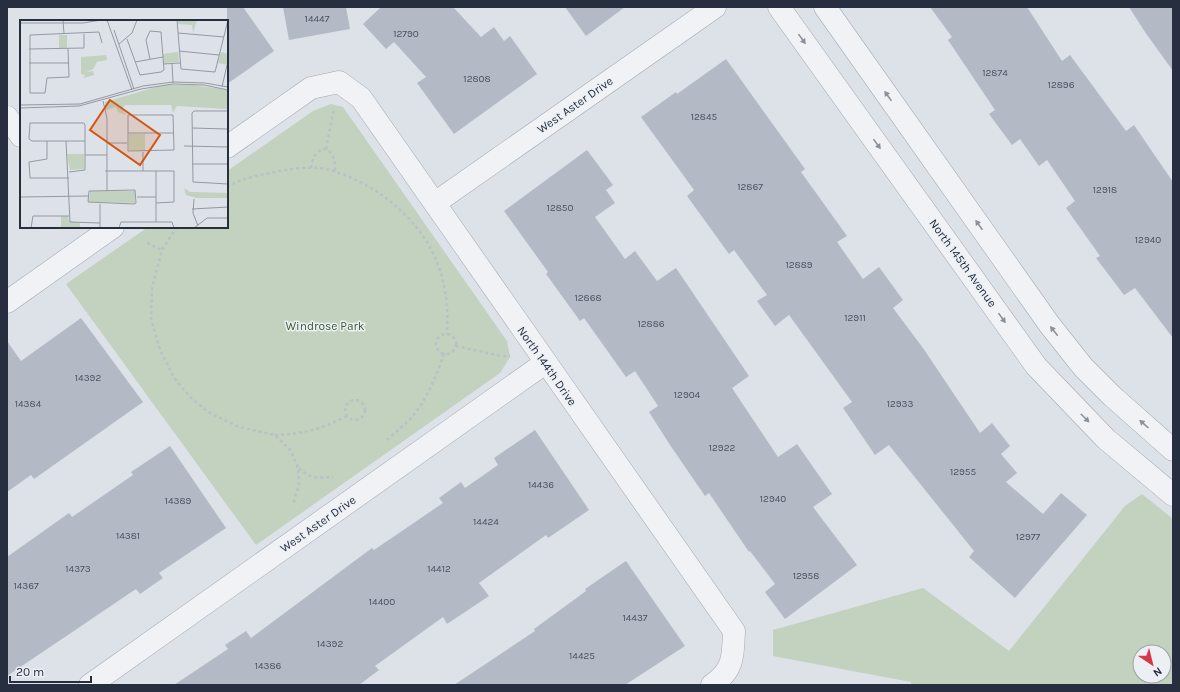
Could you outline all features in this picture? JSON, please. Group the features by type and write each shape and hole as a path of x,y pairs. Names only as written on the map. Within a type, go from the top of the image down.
{"street":[{"name":"West Aster Drive","path":"435,203 715,7"},
{"name":"North 145th Avenue","path":"779,7 1036,366 1106,439 1173,495"},
{"path":"825,7 1049,324 1083,367 1112,396 1173,450"},
{"name":"North 144th Drive","path":"339,82 361,98 734,631 733,660 719,680 712,685"},
{"path":"228,146 311,88 339,82"},
{"path":"7,117 20,135"},
{"path":"7,302 90,234 110,228"},
{"name":"West Aster Drive","path":"90,685 545,363"}],"path":[{"path":"326,149 339,82"},
{"path":"311,168 315,154 326,149 332,153 335,160 335,172"},
{"path":"228,186 241,178 287,169 311,168 335,172 364,183 396,205 416,228 438,265 448,301 447,334"},
{"path":"176,228 162,250 152,288 151,319 160,350 175,379 190,397 208,412 239,427 275,436 294,435 318,430 347,416"},
{"path":"147,243 162,250"},
{"path":"447,334 454,337 456,346 453,351 444,353 439,350 437,344 441,336 447,334"},
{"path":"456,346 501,356 512,356"},
{"path":"386,440 411,418 424,400 439,368 444,353"},
{"path":"353,401 362,404 364,410 360,418 355,420 347,416 345,410 348,404 353,401"},
{"path":"275,436 291,451 298,468 299,484 293,505"},
{"path":"298,468 304,474 313,478 333,477"}],"green space":[{"name":"Windrose Park","path":"331,104 343,107 507,341 510,357 500,373 256,545 66,284 147,228 228,228 228,170 313,111"},
{"path":"1142,494 1173,519 1173,685 911,685 911,682 773,656 773,630 923,588 1009,651 1125,506"}],"building":[{"path":"227,7 243,7 274,51 228,83 228,20"},
{"path":"283,7 346,7 350,29 289,40"},
{"path":"381,7 453,7 481,37 494,27 504,41 510,36 537,74 454,134 417,83 426,77 394,42 386,49 363,24"},
{"path":"565,7 625,7 586,36"},
{"path":"930,7 1027,7 1062,61 1070,55 1126,131 1134,125 1173,182 1173,338 1135,288 1124,295 1096,258 1100,256 1066,208 1075,201 1047,160 1039,166 1020,139 1012,145 989,114 995,110 948,40 952,37"},
{"path":"1129,7 1173,7 1173,71 1145,32"},
{"path":"726,59 805,169 801,172 847,236 837,242 863,279 879,267 903,300 893,308 923,348 980,433 992,423 1010,446 1001,454 1017,473 1006,482 1043,514 1061,493 1087,515 1015,598 969,557 974,551 889,445 875,455 843,408 852,402 789,315 775,326 757,301 767,295 734,250 729,254 687,196 694,190 641,117 676,92 677,94"},
{"path":"587,150 613,185 606,190 615,203 595,217 625,259 635,251 657,281 676,268 749,376 732,388 778,457 797,444 832,494 813,507 857,565 785,619 765,592 775,584 750,551 749,552 709,493 705,496 670,445 649,412 658,406 635,371 626,377 584,318 580,321 546,274 548,272 504,211"},
{"path":"81,318 143,402 34,479 31,475 7,492 7,341 21,361"},
{"path":"535,430 589,510 548,538 546,535 479,583 489,596 447,624 443,617 375,666 379,670 359,685 174,685 228,649 225,645 246,631 251,638 372,548 374,550 443,503 439,498 461,482 465,488 498,465 494,458"},
{"path":"170,446 226,528 159,573 163,578 140,594 136,589 7,676 7,557 69,513 72,517 133,475 131,472"},
{"path":"626,561 685,646 625,685 454,685 535,631 534,629 586,591 585,589"}]}
